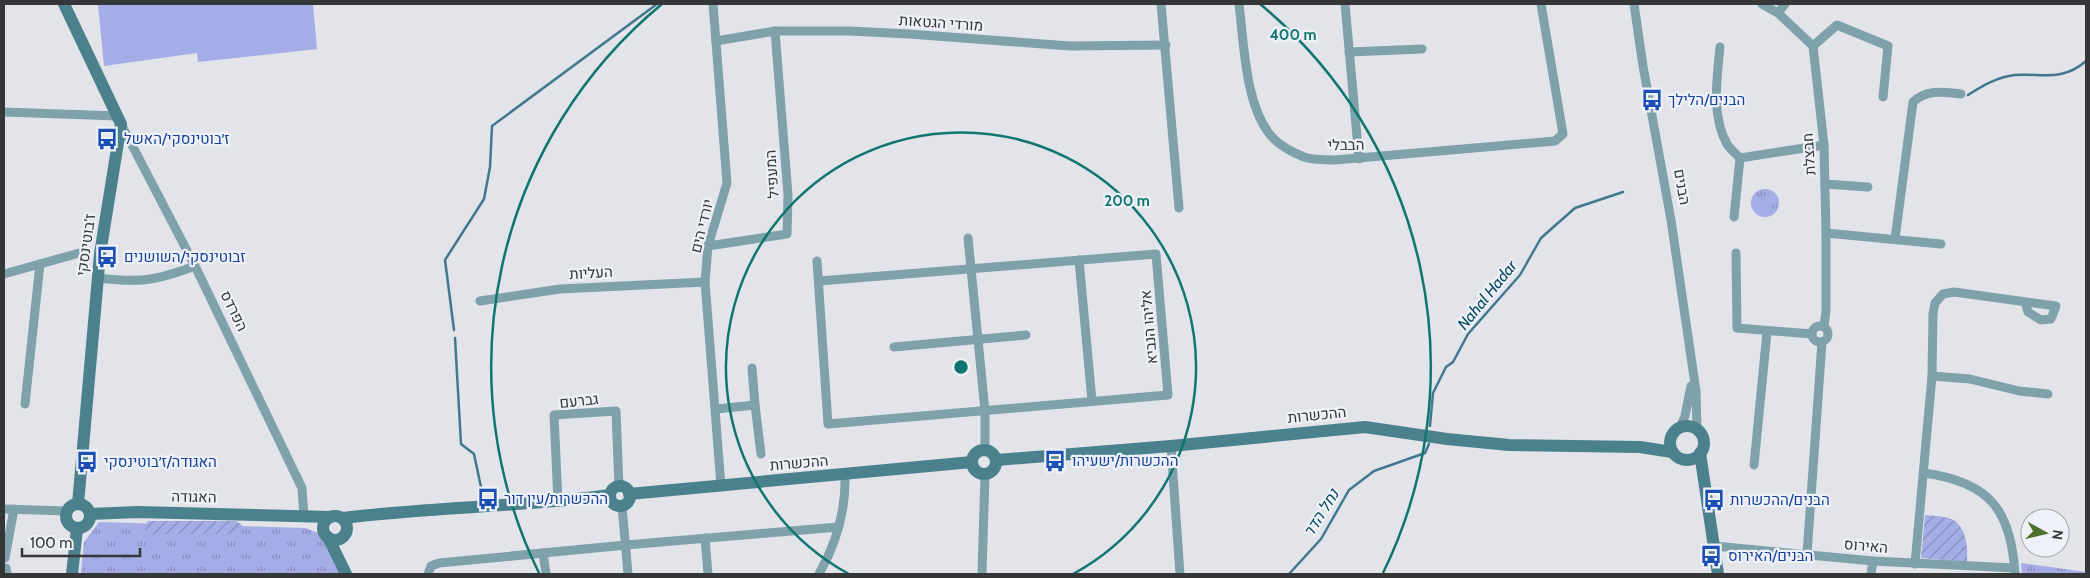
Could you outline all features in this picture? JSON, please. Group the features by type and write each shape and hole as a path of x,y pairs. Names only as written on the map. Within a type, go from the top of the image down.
{"street":[{"path":"4,112 119,120 64,4"},
{"name":"יורדי הים","path":"713,4 727,183 708,246 705,282 721,486"},
{"path":"1161,4 1179,208"},
{"name":"הבבלי","path":"1239,4 1247,72 1257,112 1274,139 1292,151 1306,158 1335,160 1555,141 1563,134 1541,4"},
{"path":"1345,4 1359,159"},
{"name":"הבנים","path":"1634,4 1643,66 1672,220 1696,391 1697,429"},
{"path":"1762,4 1778,13 1813,46 1837,25 1888,46 1883,97"},
{"path":"1778,13 1785,4"},
{"name":"מורדי הגטאות","path":"716,41 775,31 909,34 1070,46 1166,46"},
{"name":"המעפיל","path":"708,246 788,234 788,195 775,31"},
{"path":"1720,46 1715,92 1722,132 1728,145 1740,158 1734,217"},
{"name":"חבצלת","path":"1813,46 1824,145 1826,233 1826,311 1824,326"},
{"path":"1350,52 1422,49"},
{"path":"1895,239 1913,102 1927,93 1939,91 1961,94"},
{"name":"הפרדס","path":"119,120 195,266 302,488 301,517"},
{"name":"ז'בוטינסקי","path":"78,504 98,278 119,120"},
{"path":"1740,158 1824,145"},
{"path":"1825,184 1868,187"},
{"path":"1826,233 1941,244"},
{"path":"968,238 985,411 985,450"},
{"path":"4,274 83,252"},
{"path":"1736,253 1737,328 1768,332 1812,334"},
{"name":"אליהו הנביא","path":"1156,254 1168,394 828,424 819,281 1079,260 1156,254"},
{"path":"1079,260 1092,401"},
{"path":"816,261 819,281"},
{"path":"25,404 40,264"},
{"path":"98,278 132,282 149,280 166,277 195,266"},
{"name":"העליות","path":"480,301 560,289 705,282"},
{"path":"1915,564 1932,376 1933,314 1935,303 1942,294 1954,292 2025,302"},
{"path":"1807,554 1822,342 1829,334 1824,326 1815,328 1812,334"},
{"path":"1754,465 1768,332"},
{"path":"1812,334 1816,341 1822,342"},
{"path":"894,347 1026,335"},
{"path":"752,368 761,454"},
{"name":"הבנים","path":"1680,427 1689,401 1693,376"},
{"path":"1932,376 1970,379 2019,391 2048,394"},
{"path":"716,409 755,405"},
{"name":"גברעם","path":"558,502 554,415 616,411 619,492"},
{"path":"1689,425 1697,429 1703,436 1704,442 1700,453 1696,457 1687,460 1678,458 1672,452 1669,443 1673,432 1680,427 1689,425"},
{"name":"ההכשרות","path":"996,460 1171,446 1365,427 1447,439 1510,445 1640,447 1672,452"},
{"name":"ההכשרות","path":"1640,447 1670,437"},
{"path":"1171,446 1180,574"},
{"path":"985,450 992,453 996,460 995,468 985,475 977,472 972,462 974,455 985,450"},
{"path":"1700,453 1718,574"},
{"path":"1687,460 1707,494"},
{"name":"ההכשרות","path":"337,517 558,502 619,492 721,486 972,462"},
{"path":"1924,473 1955,479 1975,488 1988,498 2006,523 2011,540 2014,571"},
{"path":"819,574 836,538 846,492 845,475"},
{"path":"982,574 985,475"},
{"path":"619,492 614,504 622,506 628,574"},
{"path":"78,504 86,507 90,514 86,526 77,529 67,523 65,515 69,507 78,504"},
{"path":"4,509 66,511"},
{"path":"5,558 14,509"},
{"name":"האגודה","path":"90,514 102,512 216,513 337,517"},
{"name":"ההכשרות","path":"344,535 372,516"},
{"name":"האגודה","path":"301,517 326,534"},
{"path":"337,517 347,525 340,550 344,571 326,534 325,523 337,517"},
{"path":"428,574 431,566 439,563 626,544 838,526"},
{"path":"72,574 77,529"},
{"path":"326,534 336,540 344,535"},
{"path":"705,538 708,574"},
{"name":"האירוס","path":"1715,546 1872,561 2014,571"},
{"path":"543,553 546,574"},
{"path":"1871,574 1872,561"}],"green space":[{"path":"98,4 313,4 317,49 198,62 197,53 104,66"},
{"path":"1765,189 1775,193 1779,203 1775,213 1765,217 1755,213 1751,203 1755,193"},
{"path":"1925,515 1949,518 1959,525 1966,540 1967,562 1921,558"},
{"path":"148,521 236,521 242,525 242,529 237,534 148,534 143,528"},
{"path":"99,522 305,528 324,535 344,574 81,574 84,542"},
{"path":"2021,563 2086,572 2086,574 2022,574"}],"waterway":[{"path":"454,330 445,260 484,199 490,167 492,126 657,4"},
{"name":"Nahal Hadar","path":"1968,95 1984,85 2002,78 2015,75 2060,74 2069,72 2086,61"},
{"name":"Nahal Hadar","path":"1430,426 1433,393 1446,367 1453,362 1468,334 1520,275 1541,238 1575,208 1623,192"},
{"path":"455,338 461,444 474,454 482,492"},
{"name":"נחל הדר","path":"1289,574 1321,539 1349,490 1374,471 1425,453 1429,444"}],"place":[{"name":"הבנים/הלילך","path":"1652,100"},
{"name":"ז׳בוטינסקי/האשל","path":"107,139"},
{"name":"זבוטינסקי/השושנים","path":"107,257"},
{"name":"ההכשרות/ישעיהו","path":"1055,461"},
{"name":"האגודה/ז׳בוטינסקי","path":"87,462"},
{"name":"ההכשרות/עין דור","path":"488,499"},
{"name":"הבנים/ההכשרות","path":"1714,500"},
{"name":"הבנים/האירוס","path":"1711,556"}]}
